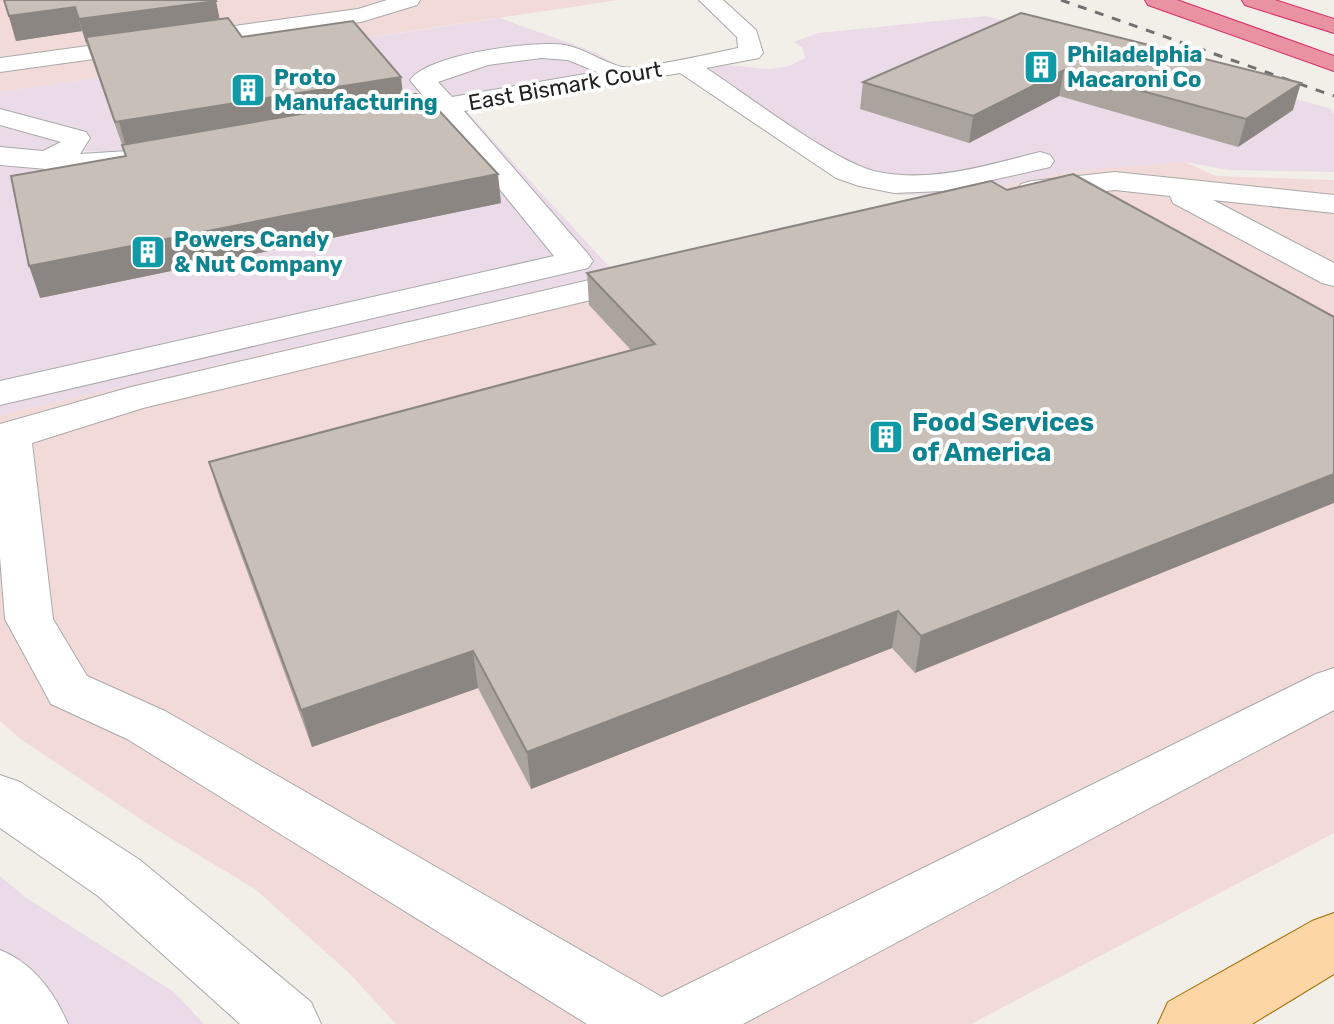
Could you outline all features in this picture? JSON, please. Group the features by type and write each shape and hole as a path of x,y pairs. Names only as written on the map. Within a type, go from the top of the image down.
{"highway":[{"path":"1156,0 1334,64"},
{"path":"1253,0 1334,26"}],"main road":[{"path":"1191,1024 1334,941"}],"street":[{"path":"0,65 361,15 409,0"},
{"name":"East Bismark Court","path":"402,114 751,53 748,35 710,0"},
{"path":"4,422 576,261 423,80 445,68 556,51 596,61 619,76"},
{"path":"685,65 846,172 874,184 951,183 1040,161"},
{"path":"0,117 50,128 76,138 73,147 48,158"},
{"path":"0,156 81,163 127,162 173,154"},
{"path":"898,218 1007,193 1115,181 1334,204"},
{"path":"1163,186 1334,276"},
{"path":"1275,198 1334,227"},
{"path":"4,422 131,399 681,268"},
{"path":"4,422 29,619 69,690 146,725 646,1024"},
{"path":"677,1024 1334,687"},
{"path":"0,798 119,878 288,1024"},
{"path":"0,980 35,1024"}],"shaded area":[{"path":"0,0 619,0 0,92"},
{"path":"986,16 1329,108 1334,113 1334,172 1229,170 1185,162 1077,171 953,195 899,195 838,178 685,73 728,65 767,69 789,66 805,58 802,47 794,42 818,33"},
{"path":"500,18 597,53 623,69 125,153 0,148 0,92"},
{"path":"466,111 615,273 0,415 0,164 149,168"},
{"path":"1185,162 1216,176 1334,180 1334,833 971,1024 396,1024 349,973 255,889 157,830 22,740 0,721 0,415 1016,180 1119,166"},
{"path":"0,876 25,897 174,992 204,1024 0,1024"}],"building":[{"path":"4,0 216,1 79,19 75,7 9,16"},
{"path":"1021,13 1301,83 1246,119 1064,70 973,116 863,82"},
{"path":"228,18 242,37 353,21 401,77 115,122 86,37"},
{"path":"416,94 425,105 433,104 498,174 29,266 11,176 126,156 122,145"},
{"name":"Food Services of America","path":"1073,174 1334,317 1334,474 921,636 898,611 527,752 473,651 301,710 209,462 655,344 587,273 991,181 1007,190"}],"railway":[{"path":"1061,0 1334,96"}],"place":[{"name":"Philadelphia Macaroni Co","path":"1041,67"},
{"name":"Proto Manufacturing","path":"248,90"},
{"name":"Powers Candy & Nut Company","path":"148,252"},
{"name":"Food Services of America","path":"886,437"}]}
